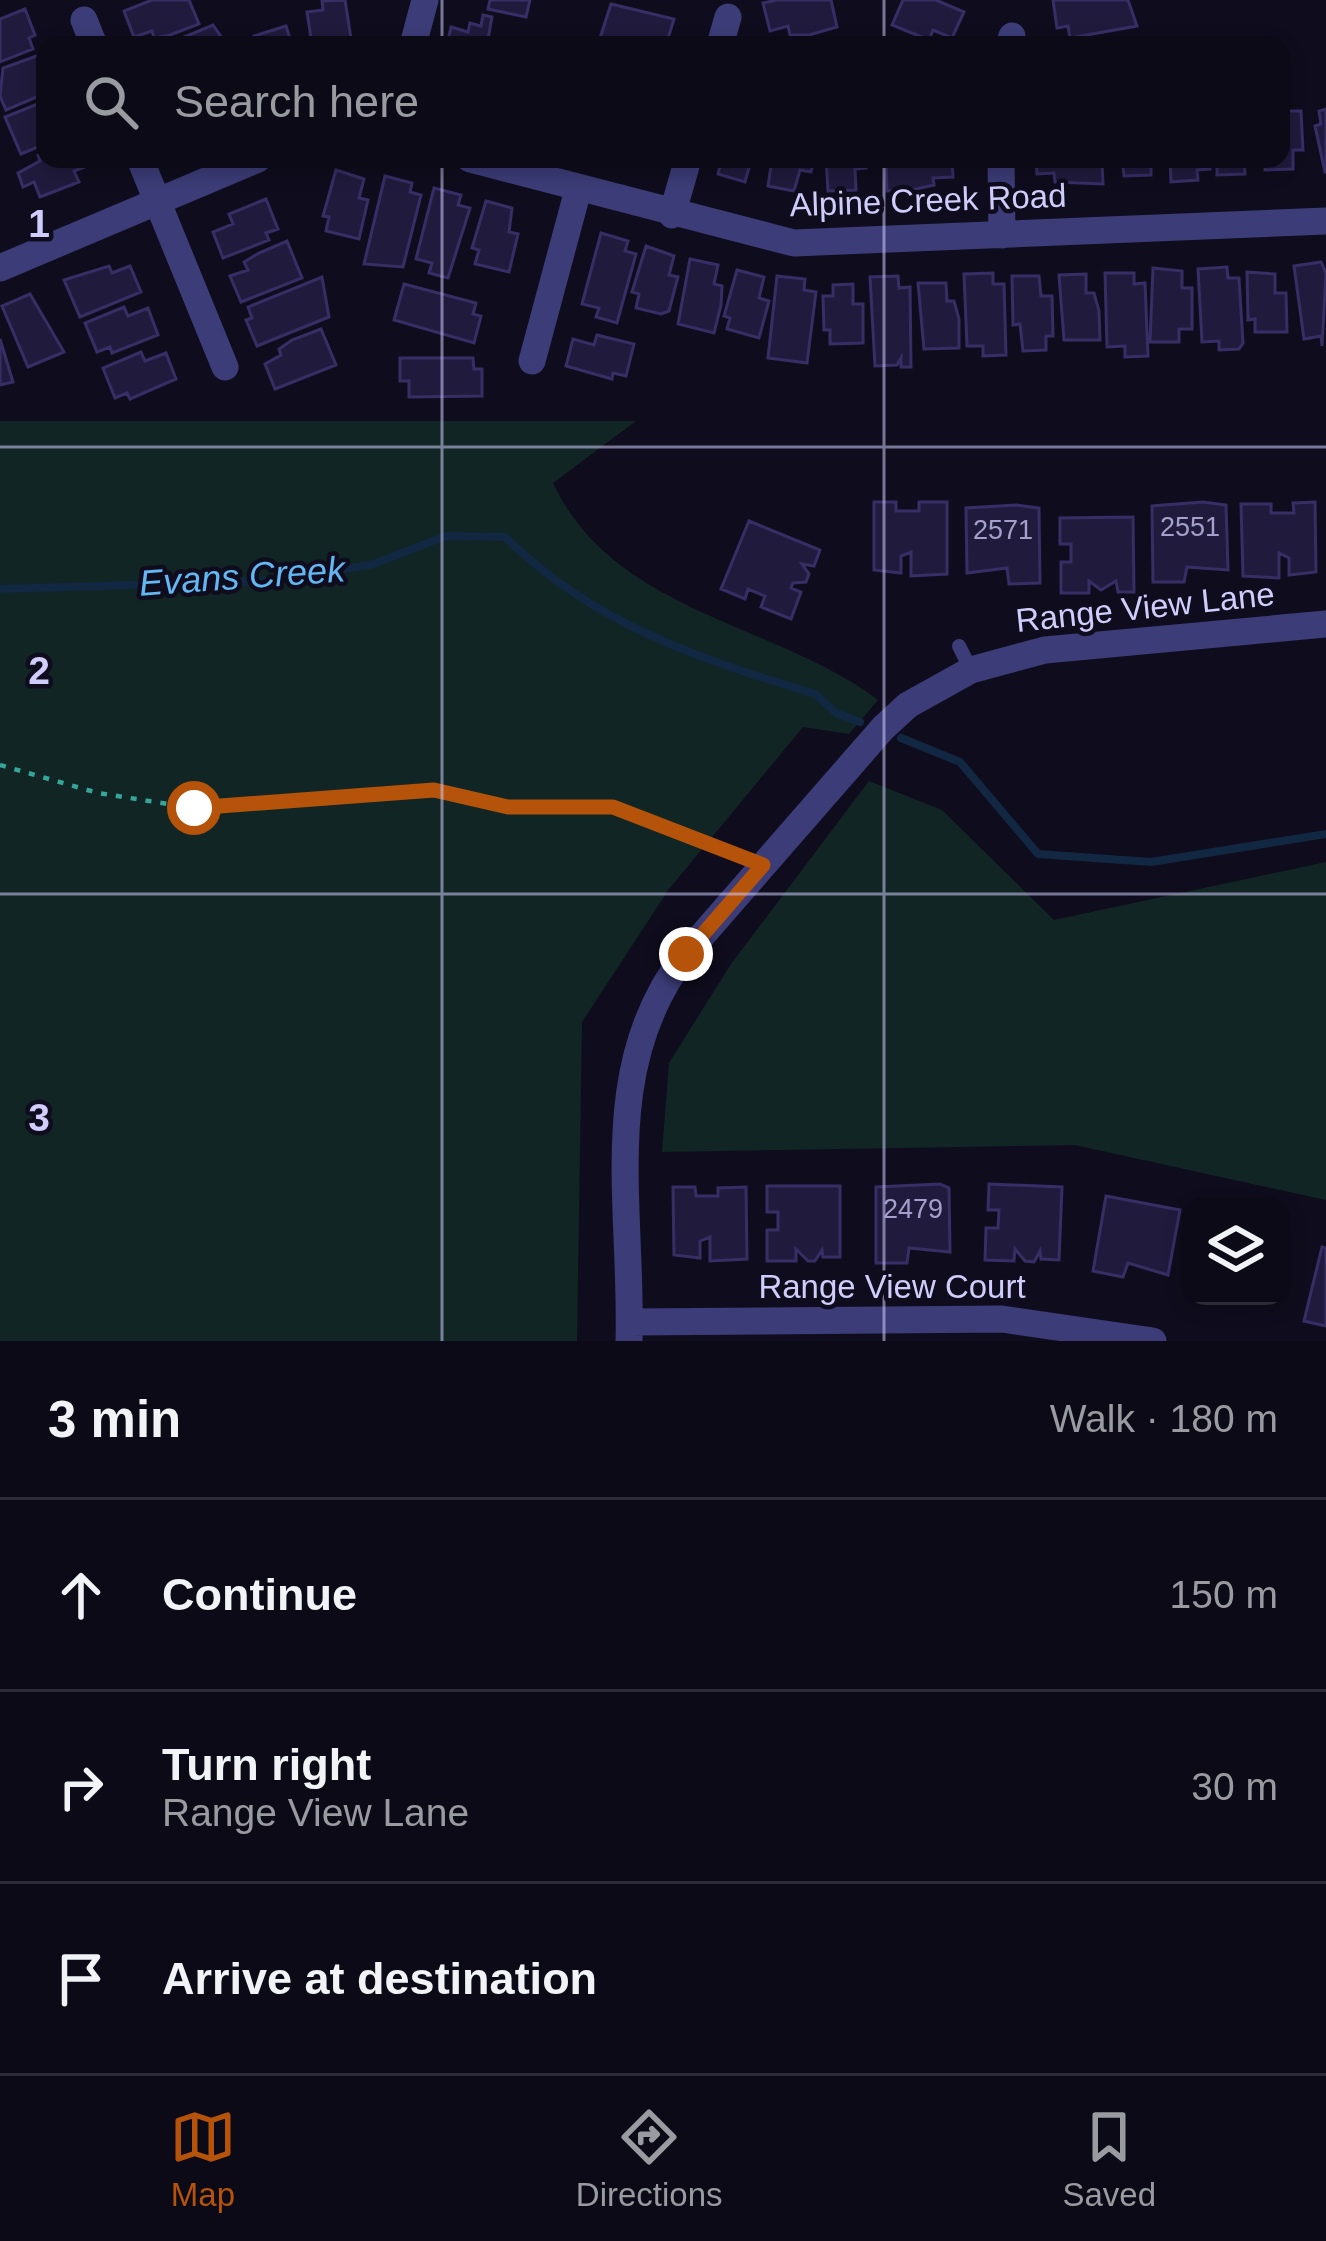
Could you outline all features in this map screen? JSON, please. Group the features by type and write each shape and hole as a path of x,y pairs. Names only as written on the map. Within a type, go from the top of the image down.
{"street":[{"path":"415,36 425,0"},
{"path":"723,36 728,17"},
{"path":"144,168 225,368"},
{"path":"0,268 238,168"},
{"name":"Alpine Creek Road","path":"501,168 794,244 1326,221"},
{"path":"672,215 685,168"},
{"path":"1001,168 1002,235"},
{"path":"532,362 578,190"},
{"name":"Range View Lane","path":"630,1332 627,1084 638,1036 667,979 883,728 965,658 1326,624"},
{"name":"Range View Court","path":"630,1332 1002,1319 1153,1341"}],"path":[{"path":"0,765 98,793 194,808 434,790 508,807 613,807 763,865"}],"green space":[{"path":"0,421 636,421 553,483 580,526 615,561 655,588 792,651 878,700 849,734 803,727 669,889 582,1022 577,1341 0,1341"},
{"path":"869,781 942,810 1054,920 1326,862 1326,1200 1075,1145 662,1152 669,1063 731,964"}],"building":[{"path":"152,0 189,0 199,24 165,36 153,36 152,31 134,36 124,11"},
{"path":"345,0 351,36 311,36 307,12 323,10 322,1"},
{"path":"490,0 530,0 526,17 488,9"},
{"path":"831,0 837,27 809,35 790,35 788,26 770,31 763,3"},
{"path":"903,0 936,0 964,12 953,36 933,30 931,36 919,36 892,25"},
{"path":"1053,0 1128,0 1137,26 1081,36 1070,36 1068,26 1057,28"},
{"path":"611,4 674,19 669,36 601,36"},
{"path":"25,9 35,35 29,38 33,49 0,62 0,19"},
{"path":"483,15 492,17 489,36 449,36 451,27 468,32 470,23 481,26"},
{"path":"213,25 221,36 187,36"},
{"path":"286,26 289,36 254,36"},
{"path":"36,56 36,97 6,110 0,96 3,68"},
{"path":"36,105 36,148 21,154 5,117"},
{"path":"1326,109 1325,172 1315,126 1321,124 1319,111"},
{"path":"1290,111 1301,111 1303,150 1293,150 1293,169 1265,170 1290,168"},
{"path":"36,163 36,168 82,168 74,171 79,182 40,197 34,182 23,187 18,173"},
{"path":"720,168 749,168 745,182 718,174"},
{"path":"771,168 812,168 811,172 800,170 794,191 768,186"},
{"path":"827,168 866,168 855,169 856,190 828,191"},
{"path":"886,168 952,168 953,177 933,178 934,185 887,191"},
{"path":"1037,168 1102,168 1103,184 1055,182 1054,173 1037,174"},
{"path":"1123,168 1151,168 1151,175 1124,176"},
{"path":"1170,168 1210,168 1197,170 1198,180 1171,182"},
{"path":"1217,168 1245,168 1245,174 1217,175"},
{"path":"336,170 364,179 359,198 368,200 359,239 326,231 329,217 323,216"},
{"path":"385,176 412,183 410,192 421,195 403,267 364,264"},
{"path":"434,188 461,195 458,205 470,208 448,278 429,273 432,263 416,259"},
{"path":"266,199 278,229 266,233 269,240 223,258 213,232 233,224 229,214"},
{"path":"486,201 512,208 509,232 518,234 509,272 475,264 479,250 472,248"},
{"path":"601,233 628,241 625,251 636,254 617,323 596,317 599,308 582,304"},
{"path":"287,241 302,278 241,302 230,276 248,270 244,262"},
{"path":"646,246 674,256 669,275 678,277 669,311 661,314 636,308 639,294 632,292"},
{"path":"690,259 718,265 714,284 722,286 721,305 714,333 678,324"},
{"path":"1321,262 1326,273 1322,346 1321,336 1304,339 1294,266"},
{"path":"109,266 112,273 130,266 141,292 80,317 64,280"},
{"path":"1227,267 1228,278 1239,278 1243,343 1239,349 1219,350 1219,341 1202,342 1198,269"},
{"path":"1153,268 1182,271 1182,288 1192,288 1192,329 1179,329 1179,342 1150,342"},
{"path":"737,270 764,277 759,298 769,301 759,338 727,329 730,318 724,316"},
{"path":"1247,272 1275,274 1275,293 1286,293 1287,332 1255,332 1255,319 1248,320"},
{"path":"993,273 993,284 1004,284 1006,355 983,356 983,346 967,346 964,274"},
{"path":"1105,273 1134,273 1134,284 1145,283 1148,356 1125,357 1125,346 1107,347"},
{"path":"1086,274 1086,293 1094,293 1099,311 1100,340 1064,340 1059,275"},
{"path":"777,276 805,279 804,290 816,292 807,363 768,358"},
{"path":"898,276 899,288 910,287 911,367 901,367 901,358 897,365 875,366 870,277"},
{"path":"1012,276 1039,276 1041,296 1052,296 1053,336 1046,336 1046,350 1023,351 1020,324 1013,325"},
{"path":"322,277 329,317 257,346 246,320 252,318 248,307"},
{"path":"918,283 946,283 947,301 954,301 959,319 959,348 924,349"},
{"path":"404,284 476,303 473,314 481,316 474,343 394,320"},
{"path":"853,284 853,304 863,304 863,343 830,344 830,330 824,330 823,296 833,296 833,285"},
{"path":"30,294 64,352 28,367 2,306"},
{"path":"124,307 128,316 148,308 158,335 112,353 110,347 97,352 85,323"},
{"path":"321,329 336,365 275,389 265,364 281,355 279,349 292,340"},
{"path":"597,335 634,344 626,376 613,373 612,379 566,366 573,339 594,345"},
{"path":"0,339 13,382 0,385"},
{"path":"141,352 145,361 166,353 176,379 130,399 127,393 115,398 103,368"},
{"path":"400,358 473,358 474,369 482,369 482,396 409,397 409,381 400,381"},
{"path":"874,502 896,502 896,511 919,511 919,502 947,502 947,574 911,576 911,552 901,556 901,573 874,570"},
{"path":"1315,502 1316,572 1289,575 1289,558 1279,553 1279,578 1243,576 1241,504 1271,504 1271,513 1294,513 1293,503"},
{"path":"1226,505 1228,570 1187,567 1184,582 1153,582 1152,506"},
{"path":"966,508 1039,508 1040,583 1009,584 1007,568 967,573"},
{"path":"1133,517 1134,592 1118,592 1116,581 1101,590 1089,581 1089,593 1061,593 1061,562 1071,562 1071,544 1060,544 1060,518"},
{"path":"749,521 820,550 814,566 802,564 809,574 806,582 793,583 791,588 801,592 791,619 761,607 765,596 748,589 745,599 721,589"},
{"path":"940,1184 949,1188 950,1252 909,1248 907,1263 876,1263 876,1187"},
{"path":"989,1184 1062,1187 1059,1260 1041,1259 1040,1251 1034,1262 1025,1261 1015,1249 1014,1261 985,1260 986,1228 998,1228 999,1210 988,1210"},
{"path":"767,1186 840,1186 840,1257 823,1257 822,1250 815,1261 808,1261 796,1249 796,1261 767,1261 767,1230 778,1230 778,1212 767,1212"},
{"path":"673,1187 695,1187 696,1196 718,1196 718,1188 746,1187 747,1259 710,1261 710,1237 700,1241 700,1258 674,1255"},
{"path":"1106,1196 1180,1210 1168,1275 1128,1263 1123,1277 1093,1271"},
{"path":"1322,1247 1326,1248 1326,1326 1304,1321"}],"waterway":[{"name":"Evans Creek","path":"0,589 262,581 371,565 446,536 505,537 539,568 611,616 689,652 815,694 836,713 860,722"},
{"name":"Evans Creek","path":"901,738 960,762 1038,854 1151,862 1326,834"}],"route":[{"path":"194,808 434,790 508,807 613,807 763,865 686,954"}]}
